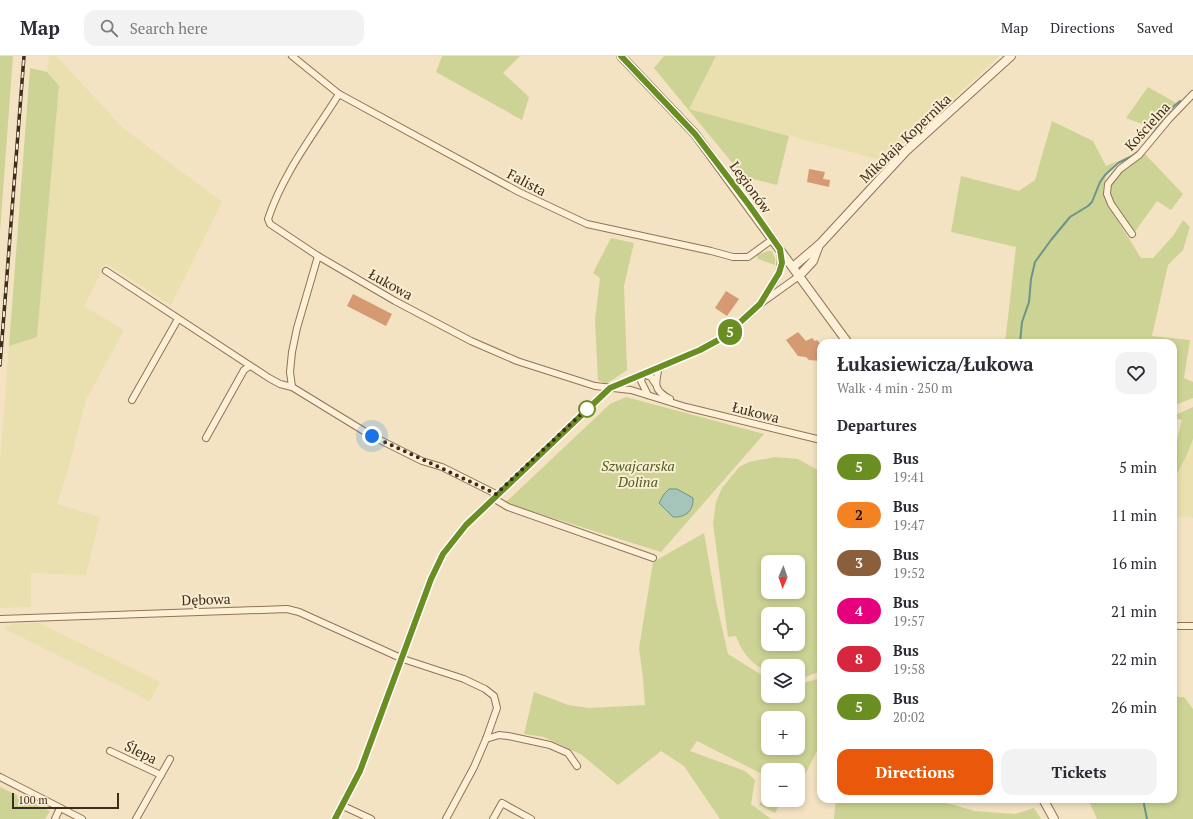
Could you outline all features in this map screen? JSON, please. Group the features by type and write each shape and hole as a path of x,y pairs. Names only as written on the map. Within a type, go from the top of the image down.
{"street":[{"name":"Falista","path":"292,56 339,94 519,192 587,224 732,257 748,257 773,239"},
{"name":"Legionów","path":"621,56 695,134 845,339"},
{"name":"Mikołaja Kopernika","path":"793,267 821,243 906,152 1011,56"},
{"name":"Łukowa","path":"339,94 285,178 273,203 268,219 270,224 318,256 395,301 471,341 517,361 595,386 625,388 686,407 817,439"},
{"name":"Kościelna","path":"1132,234 1111,204 1107,194 1108,184 1120,169 1139,155 1169,119 1193,94"},
{"name":"Mikołaja Kopernika","path":"799,276 813,261 821,243"},
{"path":"760,304 779,273 782,263 780,249"},
{"path":"292,387 290,372 292,352 297,328 318,256"},
{"path":"779,273 793,267"},
{"path":"106,272 250,366 280,384 292,387 372,436 422,461 442,467 495,496 508,507 653,558"},
{"path":"335,819 360,771 403,659 431,579 443,554 466,525 610,388 700,350 724,337 760,304 799,276"},
{"path":"132,400 178,319"},
{"path":"206,438 244,370 250,366"},
{"path":"655,383 659,367"},
{"name":"Łukowa","path":"643,374 651,377 658,390 663,395 686,407"},
{"path":"643,374 642,381 648,395"},
{"name":"Dębowa","path":"0,619 288,609 304,614 403,659 456,676 475,684 494,696 497,708 474,767 446,819"},
{"path":"1179,626 1193,626"},
{"path":"486,739 499,735 550,745 568,753 577,766"},
{"name":"Ślepa","path":"110,751 161,775"},
{"name":"Ślepa","path":"136,819 170,759"},
{"path":"0,777 82,819"},
{"path":"493,819 502,803 530,819"},
{"path":"1045,803 1054,819"},
{"path":"343,806 371,819"},
{"path":"55,819 60,808"}],"shaded area":[{"path":"49,56 56,56 124,129 222,202 171,305 106,263 84,306 124,330 86,400 68,470 57,504 100,517 86,575 31,573 31,607 0,608 0,460 9,346 37,337 59,86 47,72"},
{"path":"716,56 999,56 885,161 688,109"},
{"path":"1193,439 1193,518 1177,516 1177,474"},
{"path":"39,623 160,682 150,701 3,628 14,624"}],"green space":[{"path":"0,56 13,56 0,231"},
{"path":"442,56 520,56 503,73 529,97 522,120 436,72"},
{"path":"664,56 716,56 689,109 789,136 777,185 744,177 654,68"},
{"path":"30,68 47,72 59,86 37,337 9,346"},
{"path":"1148,87 1176,103 1156,129 1126,118"},
{"path":"1052,121 1093,141 1106,166 1117,161 1105,179 1105,200 1141,258 1153,258 1173,236 1183,220 1190,227 1183,250 1168,265 1152,336 1190,340 1184,378 1193,382 1193,398 1177,404 1177,339 1005,339 1016,247 951,232 961,176 1019,191 1035,180"},
{"path":"1144,153 1183,194 1171,210 1157,201 1134,233 1116,207 1112,199 1109,184 1115,175"},
{"path":"611,238 634,243 624,286 627,370 606,384 598,380 595,320 600,278 593,273"},
{"path":"772,251 775,258 775,265 758,259 757,255"},
{"name":"Szwajcarska Dolina","path":"626,397 764,434 661,552 505,503 610,404"},
{"path":"1193,407 1193,439 1177,474 1177,440 1182,420 1177,419 1177,414"},
{"path":"775,457 798,459 817,470 817,672 805,677 805,659 761,659 761,668 748,658 736,636 728,637 713,523 716,502 722,488 739,467 749,462"},
{"path":"704,533 716,601 728,654 761,675 761,703 805,703 805,682 817,679 817,751 805,774 805,763 761,763 761,773 697,741 690,751 745,771 755,780 751,804 771,819 720,819 684,766 661,751 618,785 582,755 544,737 524,734 534,692 568,705 589,708 645,705 639,648 653,562"},
{"path":"1177,697 1184,697 1193,709 1193,819 1097,819 1090,803 1177,803"},
{"path":"0,787 50,811 45,819 0,819"},
{"path":"836,803 946,803 975,811 1015,814 1034,808 1041,819 834,819"},
{"path":"763,807 778,807 775,813"}],"water":[{"path":"669,489 677,489 693,498 692,507 688,513 673,517 659,503"}],"building":[{"path":"809,169 825,172 823,179 830,180 829,187 807,182"},
{"path":"726,291 739,299 727,316 715,308"},
{"path":"353,294 392,314 386,326 347,306"},
{"path":"798,332 806,341 812,338 815,341 817,340 817,361 809,360 806,357 798,356 786,340"}],"waterway":[{"path":"1020,339 1022,322 1029,302 1031,279 1035,262 1070,217 1092,202 1100,182 1105,175 1118,163 1140,150 1174,106 1180,101"},
{"path":"1144,803 1147,819"}],"railway":[{"path":"0,365 24,56"}],"bus line":[{"name":"5","path":"335,819 360,771 403,659 431,579 443,554 453,540 496,494 610,388 700,350 724,337 760,304 779,273 782,263 780,249 749,205 695,134 621,56"}],"route":[{"path":"372,436 422,461 442,467 496,494 589,407 587,409"}]}
